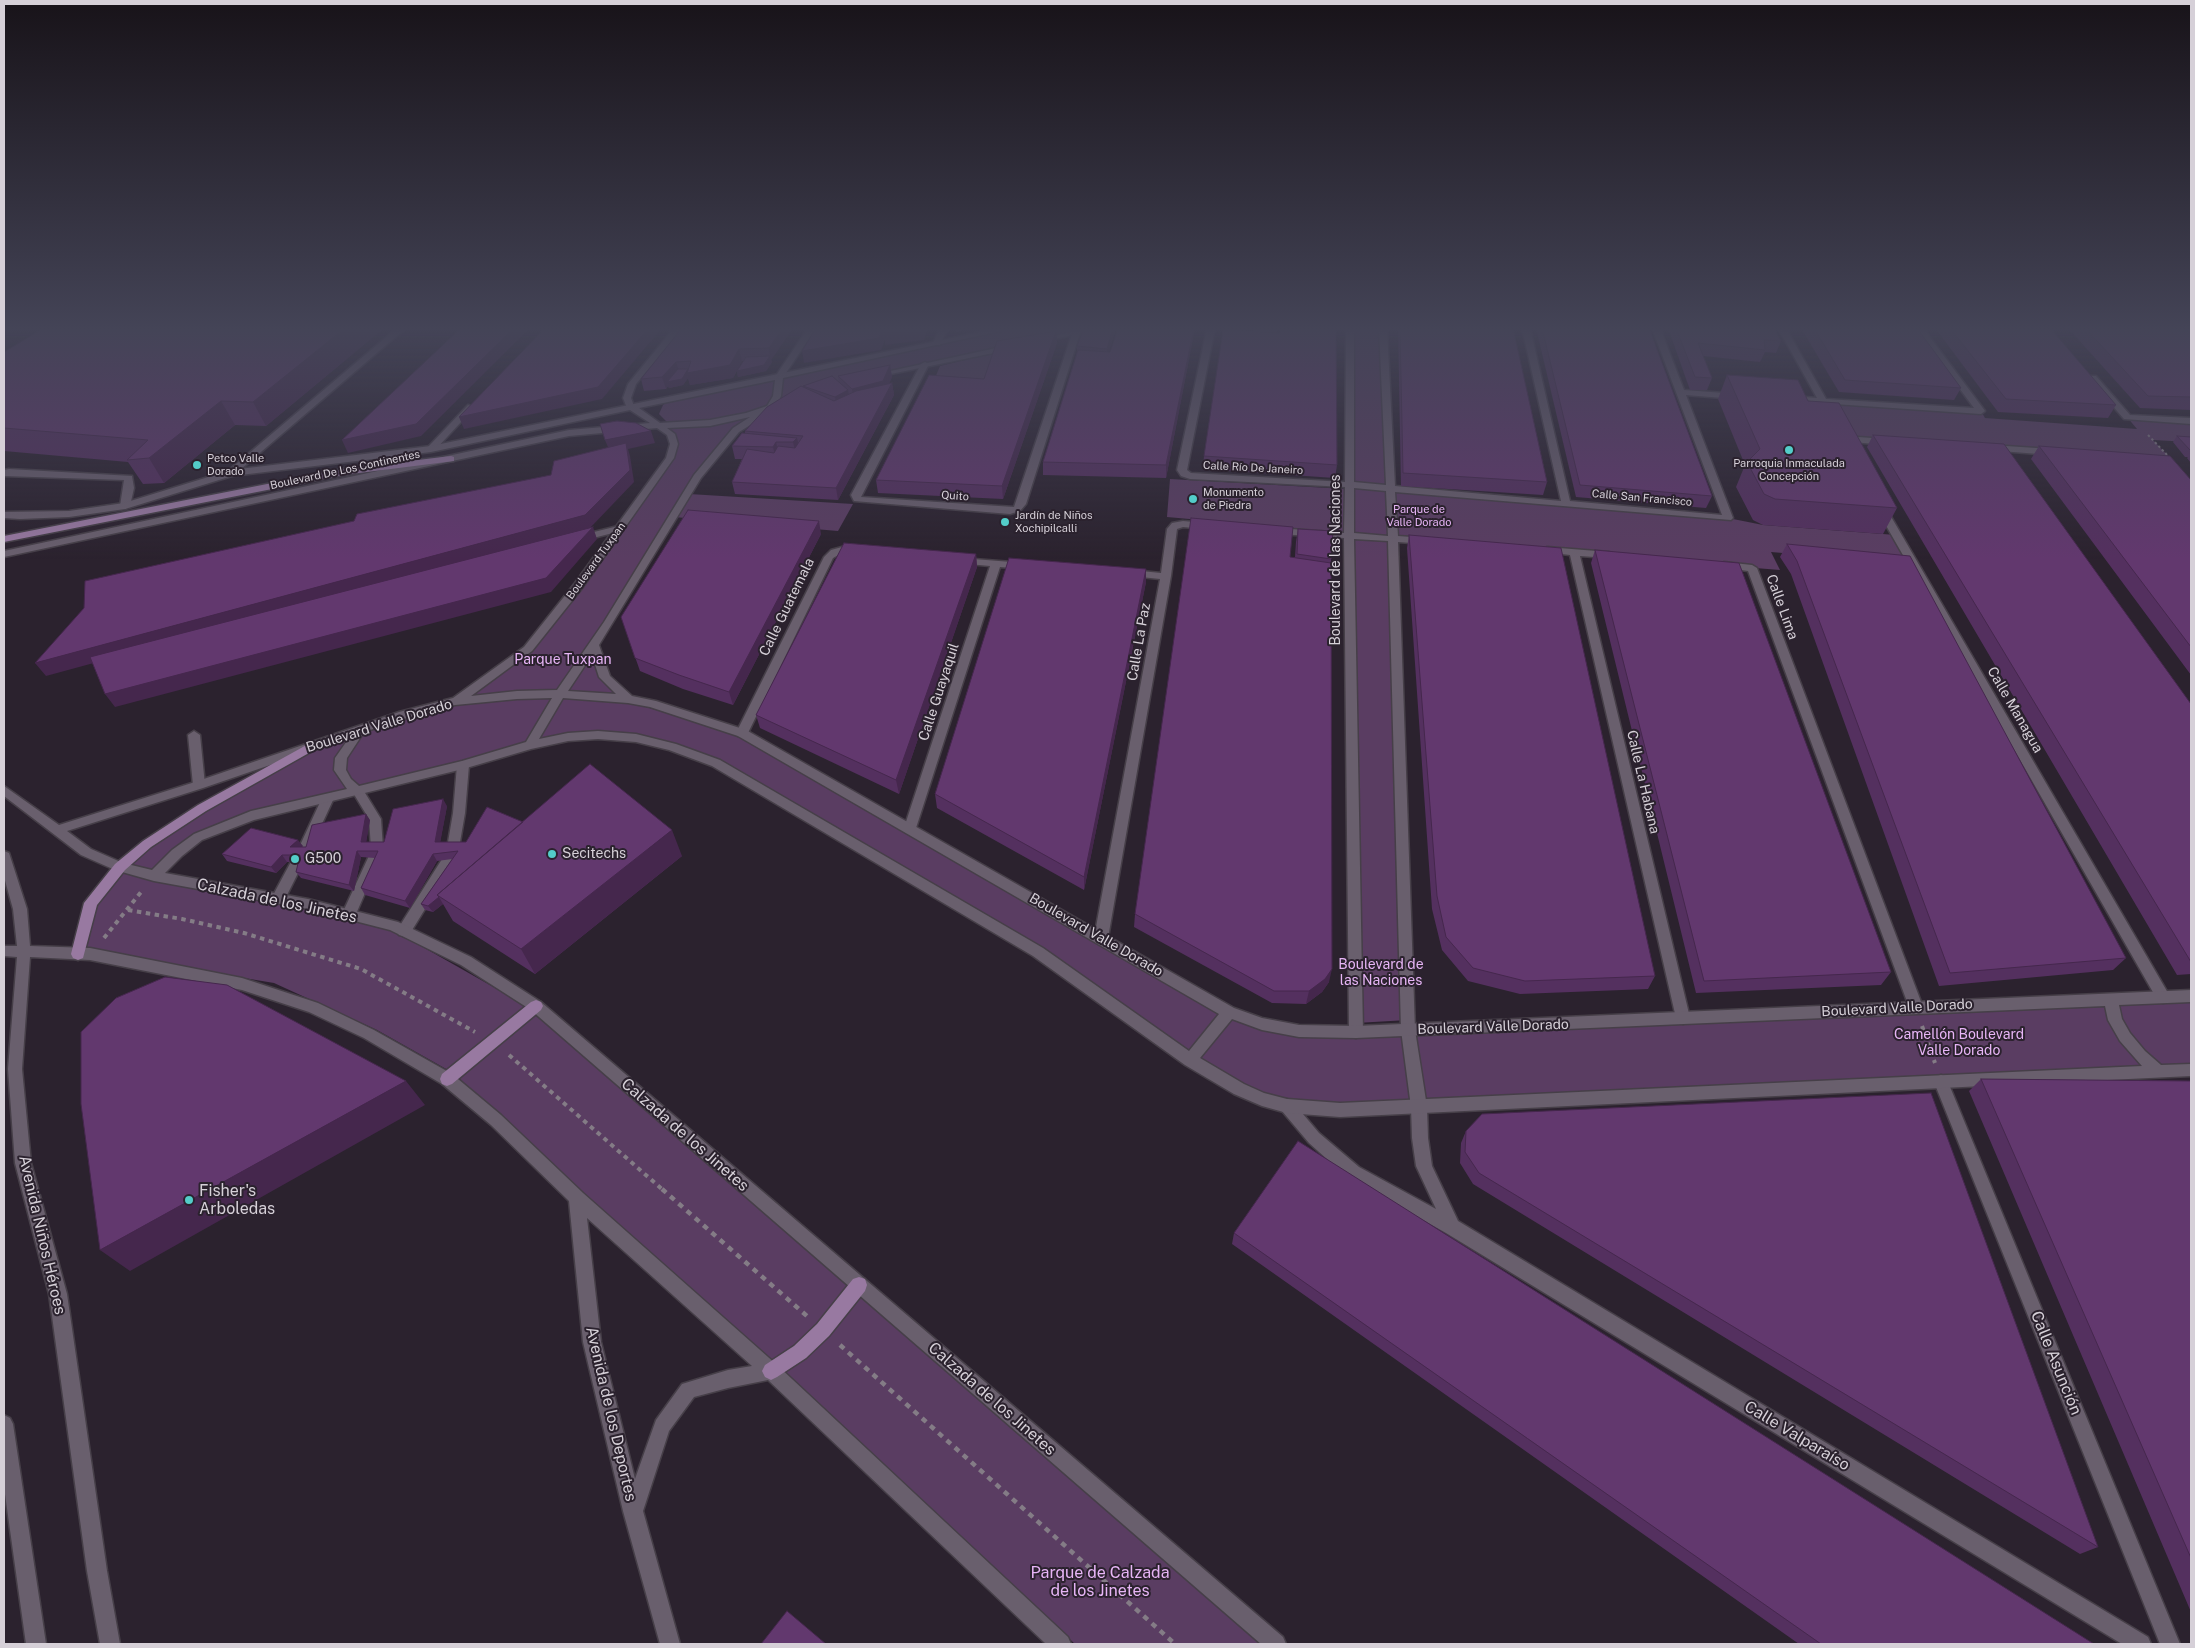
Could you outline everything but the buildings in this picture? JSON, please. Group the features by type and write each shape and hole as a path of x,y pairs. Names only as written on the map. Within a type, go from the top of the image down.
{"main road":[{"path":"4,539 342,472 451,459"},
{"path":"84,954 91,903 120,867 147,844 202,808 312,746"},
{"path":"447,1079 536,1006"},
{"path":"771,1371 800,1352 823,1330 859,1285"}],"street":[{"path":"231,473 311,405"},
{"path":"430,449 473,405"},
{"name":"Boulevard De Los Continentes","path":"4,515 69,514 125,506 231,473 430,449 636,405"},
{"path":"530,745 560,694 595,647 697,477 736,430 772,405"},
{"name":"Boulevard De Los Continentes","path":"4,554 569,433 659,424 710,423 748,415 778,405"},
{"name":"Quito","path":"903,405 856,495 857,499 1010,511 1016,509 1021,504 1053,405"},
{"name":"Calle Río De Janeiro","path":"1195,405 1182,470 1184,474 1190,476 1350,486"},
{"name":"Boulevard de las Naciones","path":"1350,405 1349,536 1356,1032"},
{"path":"1386,405 1393,539 1408,1030 1419,1107 1420,1138 1424,1166 1452,1227"},
{"path":"1543,405 1566,504"},
{"name":"Calle San Francisco","path":"1350,486 1728,518 1685,405"},
{"path":"1885,405 1981,411 1976,405"},
{"path":"2118,405 2129,417 2191,421"},
{"name":"Boulevard Tuxpan","path":"455,701 523,654 558,613 670,458 674,444 671,434 630,406"},
{"path":"1844,443 1899,442"},
{"path":"1985,448 2007,453 2064,453"},
{"path":"4,473 129,478 125,506"},
{"name":"Calle Managua","path":"1876,499 2163,997"},
{"path":"4,520 20,516"},
{"name":"Calle La Paz","path":"1101,938 1166,576 1172,528 1175,525 1183,524 1212,526"},
{"path":"571,540 618,529"},
{"path":"1271,530 1440,542"},
{"name":"Calle Guatemala","path":"742,733 829,557 834,552 842,550 871,553"},
{"path":"1536,550 1622,556"},
{"name":"Calle La Habana","path":"1574,552 1683,1018"},
{"path":"948,560 1034,567"},
{"name":"Calle Guayaquil","path":"910,828 996,564"},
{"name":"Calle Lima","path":"1714,564 1752,568 1916,1007"},
{"path":"1119,573 1166,576"},
{"path":"595,647 605,677 628,699"},
{"name":"Boulevard Valle Dorado","path":"56,830 360,730 455,701 516,695 560,694 628,699 677,711 742,733 1229,1012 1262,1024 1299,1031 1356,1032 2191,996"},
{"path":"349,914 376,853 375,819 358,791 347,782 340,770 341,758 360,730"},
{"path":"154,876 177,853 198,837 251,816 463,766 530,745 568,737 598,734 636,738 716,763 1038,952 1190,1060 1239,1089 1262,1099 1287,1106 1340,1110 1419,1107 2191,1070"},
{"path":"194,735 199,784"},
{"path":"404,931 451,854 459,813 463,766"},
{"name":"Calzada de los Jinetes","path":"4,790 86,852 120,867 154,876 349,914 404,931 466,961 536,1006 1276,1644"},
{"path":"278,899 300,858 328,798"},
{"name":"Avenida Niños Héroes","path":"4,856 20,910 24,950 10,1072 23,1163 58,1294 97,1571 110,1644"},
{"path":"4,951 24,950 84,954 242,984 313,1007 369,1034 447,1079 496,1120 577,1198 771,1371 1061,1644"},
{"path":"2111,999 2115,1020 2125,1037 2140,1055 2159,1072"},
{"path":"1190,1060 1229,1012"},
{"name":"Calle Asunción","path":"1941,1082 2170,1644"},
{"name":"Calle Valparaíso","path":"1287,1106 1314,1138 1353,1172 1452,1227 2141,1644"},
{"name":"Avenida de los Deportes","path":"577,1198 592,1342 633,1511 670,1644"},
{"name":"Avenida de los Deportes","path":"633,1511 662,1426 688,1390 728,1379 771,1371"},
{"path":"4,1424 36,1644"}],"path":[{"path":"2129,417 2173,461"},
{"path":"84,954 128,910 182,918 244,933 361,969 466,1026 516,1060 823,1330 1175,1644"},
{"path":"1916,1007 1941,1082"}],"green space":[{"path":"663,405 772,405 726,419 668,423 659,414"},
{"name":"Boulevard de las Naciones","path":"1353,405 1384,405 1408,1020 1356,1023"},
{"path":"1793,405 1881,405 1981,411 1985,418 2137,429 2127,417 2191,421 2191,442 2153,440 2173,461 1841,439"},
{"name":"Parque Tuxpan","path":"767,410 743,424 696,477 593,647 600,670 623,698 561,693 459,700 524,654 671,458 674,444 661,425 688,425"},
{"name":"Parque de Valle Dorado","path":"1170,479 1346,489 1346,533 1167,517"},
{"name":"Parque de Valle Dorado","path":"1390,489 1728,518 1763,525 1896,535 1913,564 1771,552 1780,570 1393,539"},
{"path":"689,494 853,504 838,531 674,517"},
{"name":"Camellón Boulevard Valle Dorado","path":"559,696 626,701 740,735 1228,1013 1324,1034 2191,996 2191,1070 1419,1104 1286,1104 1191,1057 1038,949 717,761 598,733 359,788 343,769 344,757 362,731 453,704"},
{"path":"357,732 339,759 355,791 199,835 156,874 125,865 150,843 310,748"},
{"name":"Parque de Calzada de los Jinetes","path":"122,870 294,904 384,925 534,1010 1268,1644 1075,1644 767,1358 580,1197 455,1074 377,1030 274,983 83,951 93,905"}],"place":[{"name":"Parroquia Inmaculada Concepción","path":"1789,450"},
{"name":"Petco Valle Dorado","path":"197,465"},
{"name":"Monumento de Piedra","path":"1193,499"},
{"name":"Jardín de Niños Xochipilcalli","path":"1005,522"},
{"name":"Secitechs","path":"552,854"},
{"name":"G500","path":"295,859"},
{"name":"Fisher's Arboledas","path":"189,1200"}]}
